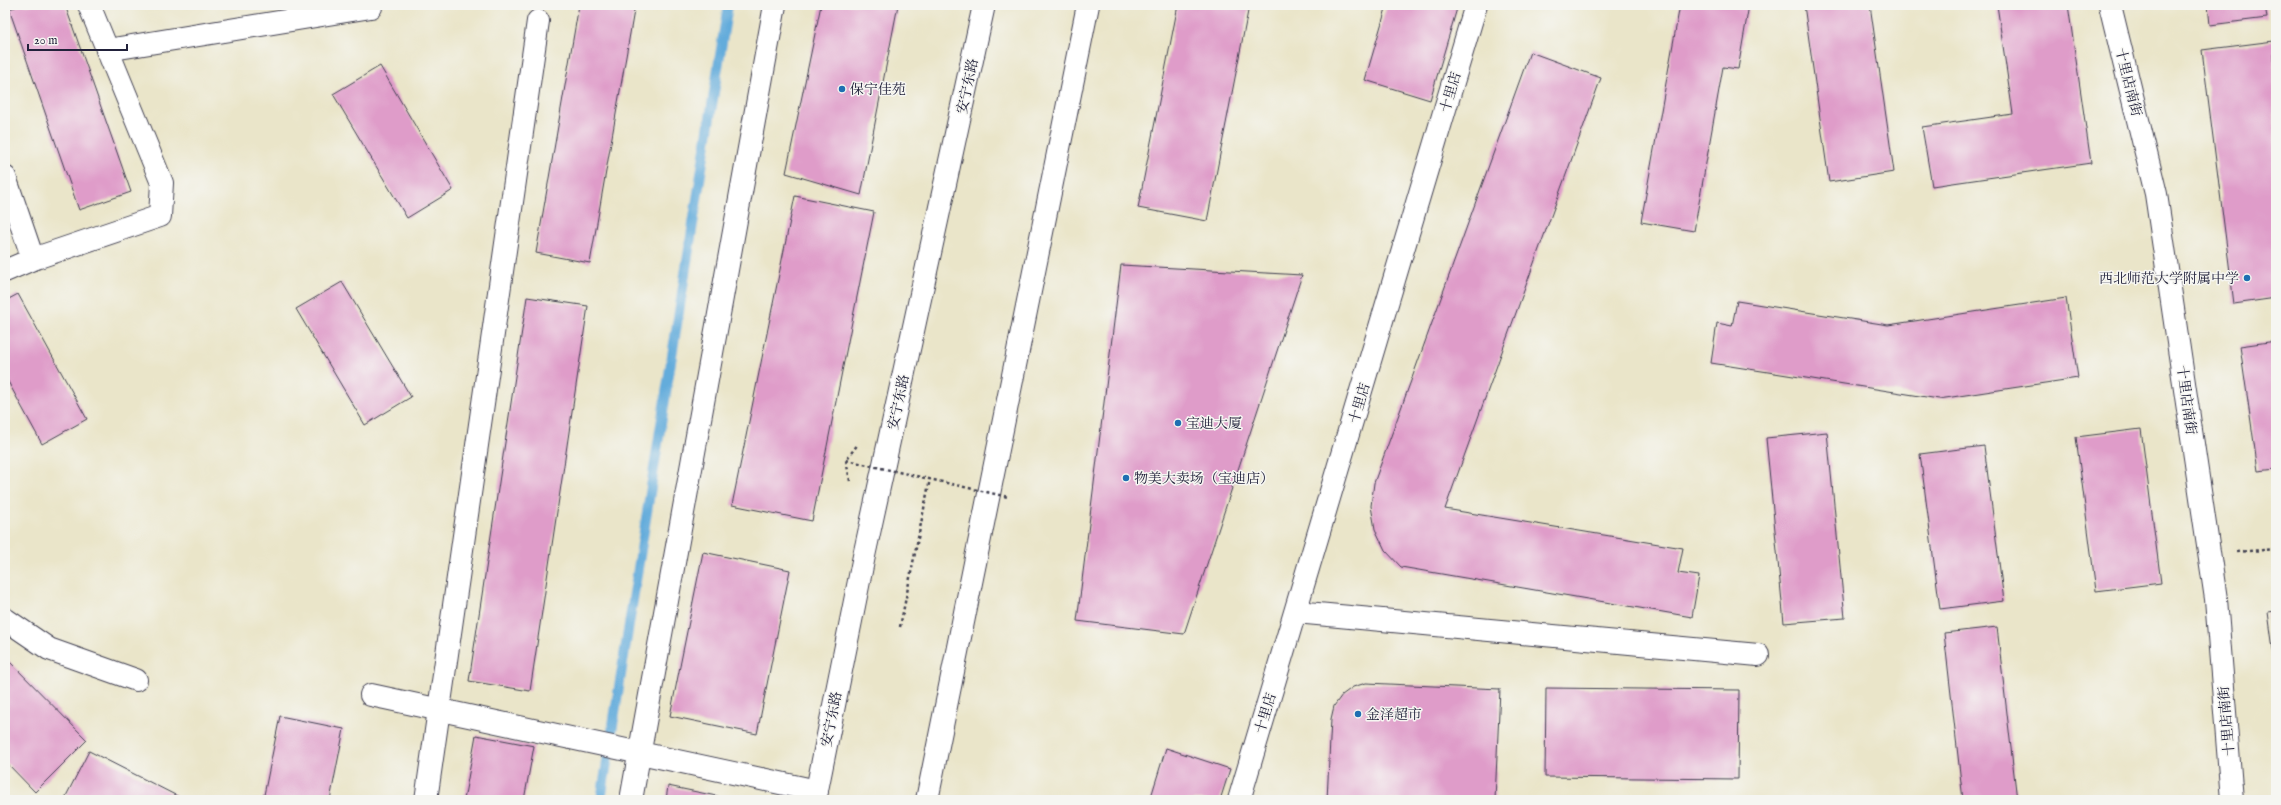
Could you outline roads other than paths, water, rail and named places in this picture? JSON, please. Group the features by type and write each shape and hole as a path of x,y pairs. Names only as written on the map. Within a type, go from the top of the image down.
{"street":[{"path":"5,271 33,259 160,216 162,183 88,5"},
{"path":"631,800 635,752 775,5"},
{"name":"安宁东路","path":"816,796 864,556 984,5"},
{"path":"927,800 1088,5"},
{"name":"十里店","path":"1239,800 1476,5"},
{"name":"十里店南街","path":"2110,5 2156,194 2216,600 2232,800"},
{"path":"107,50 371,7"},
{"path":"426,800 538,21"},
{"path":"5,176 33,259"},
{"path":"1296,612 1758,655"},
{"path":"5,619 49,649 136,680"},
{"path":"371,694 635,752 816,796"}],"waterway":[{"path":"601,800 728,5"}],"place":[{"name":"保宁佳苑","path":"842,89"},
{"name":"西北师范大学附属中学","path":"2247,278"},
{"name":"宝迪大厦","path":"1178,423"},
{"name":"物美大卖场（宝迪店）","path":"1126,478"},
{"name":"金泽超市","path":"1358,714"}]}
